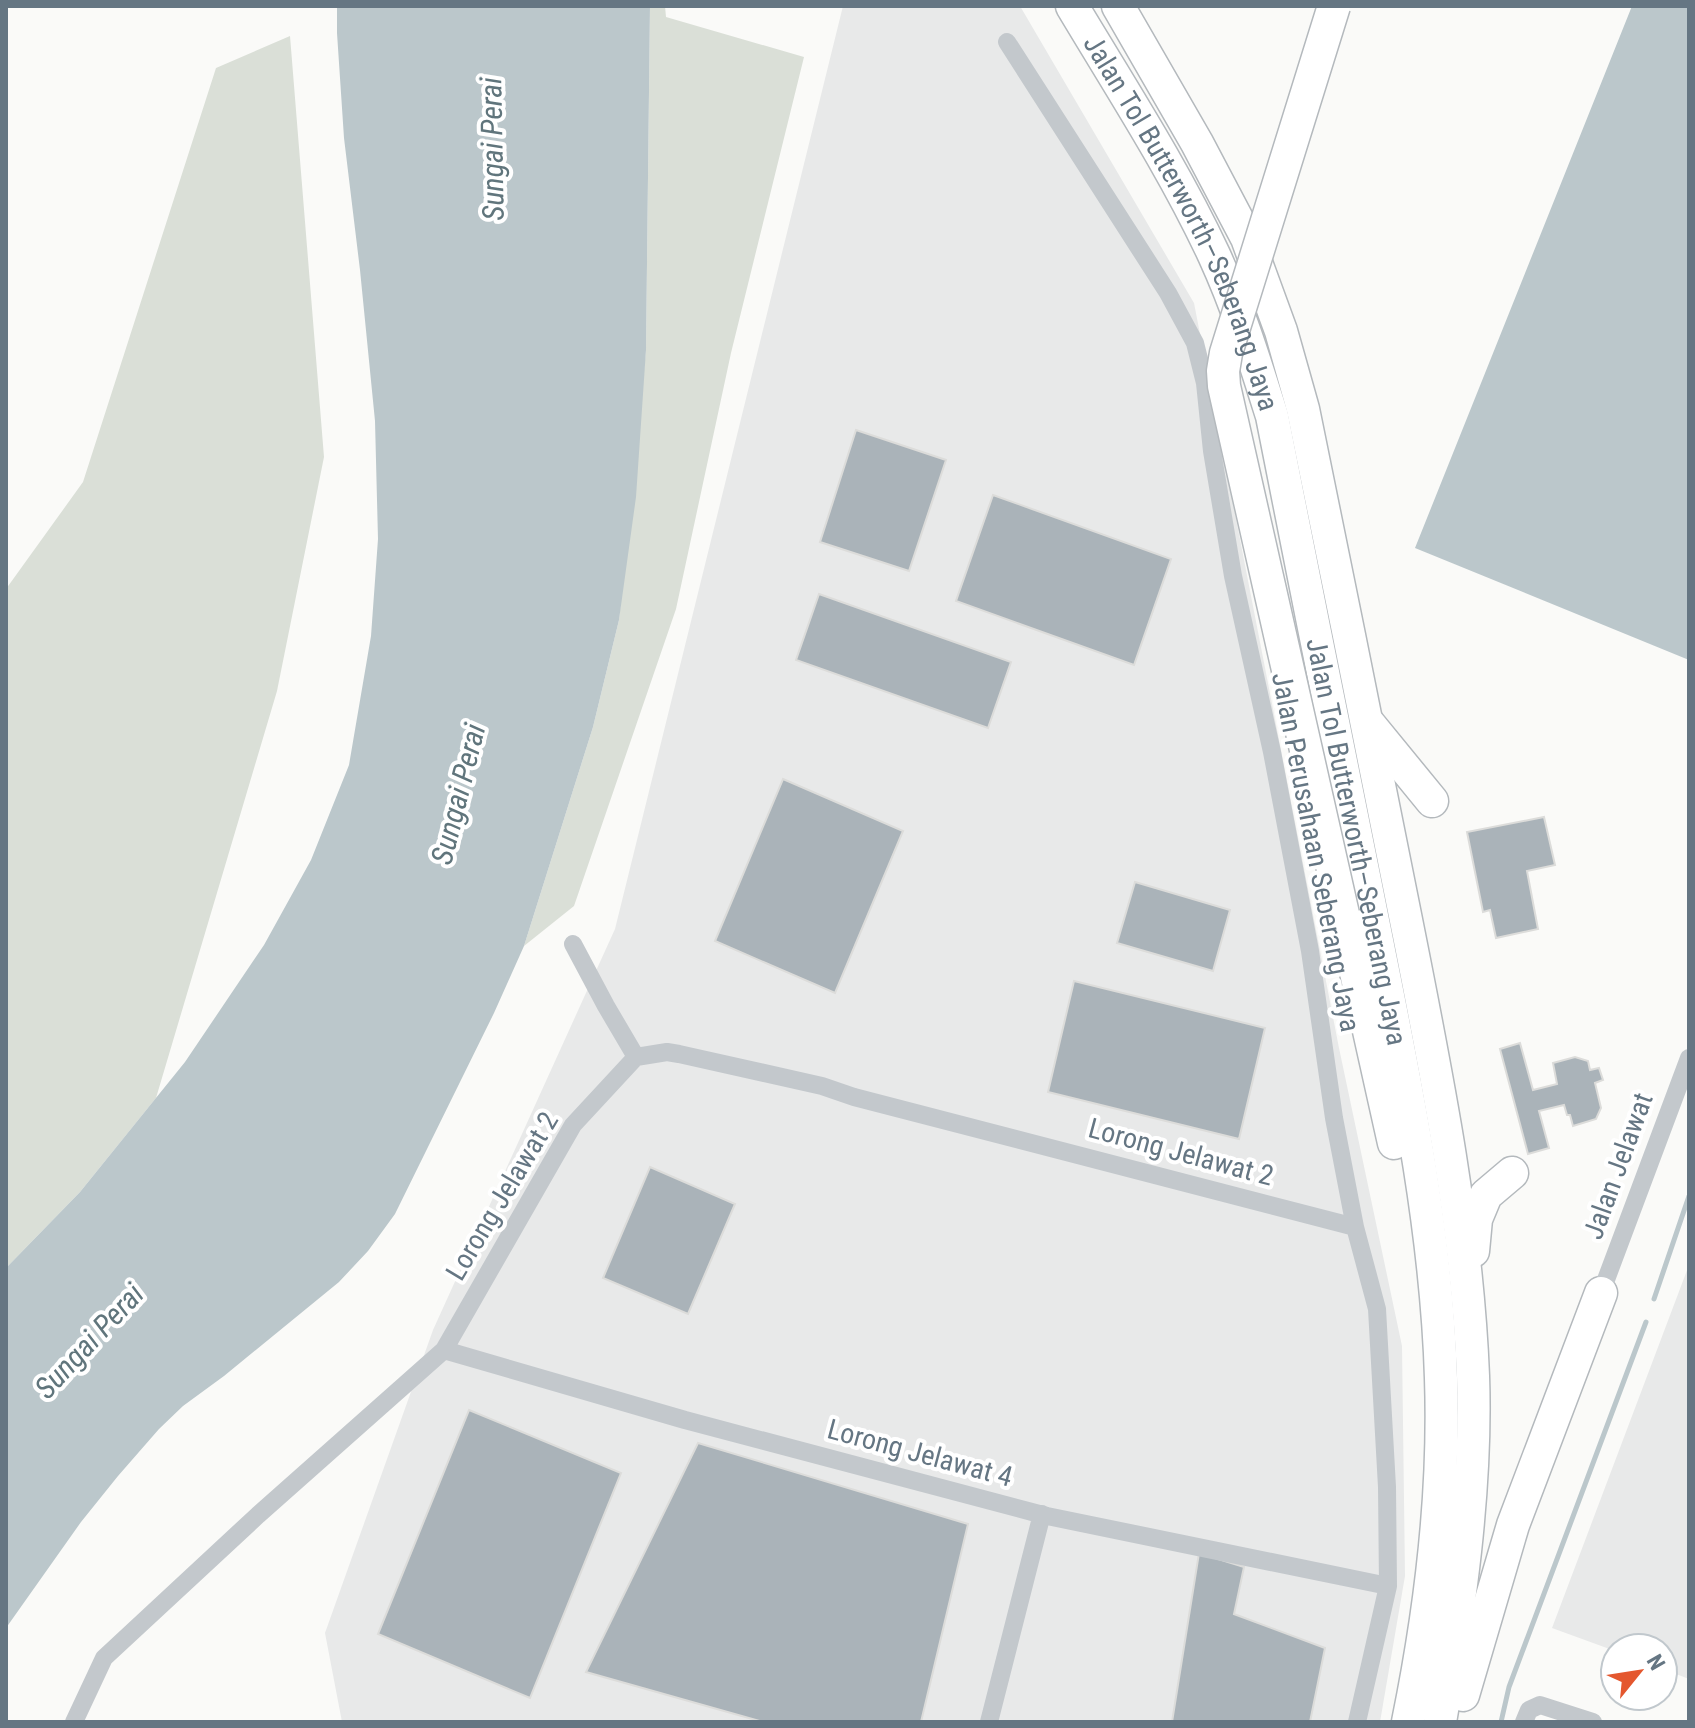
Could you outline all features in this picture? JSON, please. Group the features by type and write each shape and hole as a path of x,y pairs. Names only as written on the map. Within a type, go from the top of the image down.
{"highway":[{"name":"Jalan Tol Butterworth–Seberang Jaya","path":"1072,6 1171,171 1214,256 1249,340 1272,416 1397,1041 1424,1196 1473,1379 1471,1473 1456,1630 1440,1722"},
{"name":"Jalan Tol Butterworth–Seberang Jaya","path":"1118,6 1197,143 1247,238 1281,331 1303,409 1367,722 1429,1036 1455,1187 1452,1301 1441,1380 1441,1474 1433,1571 1408,1722"},
{"path":"1334,6 1226,353 1224,386 1397,1155 1452,1301"},
{"path":"1367,722 1432,801"},
{"path":"1452,1301 1486,1195 1512,1173"},
{"path":"1455,1722 1513,1525 1601,1293"}],"street":[{"name":"Jalan Perusahaan Seberang Jaya","path":"1007,42 1168,293 1195,343 1205,383 1212,451 1233,576 1272,752 1310,951 1334,1118 1355,1227 1377,1309 1387,1487 1388,1586 1357,1722"},
{"path":"573,944 636,1057"},
{"name":"Lorong Jelawat 2","path":"74,1722 104,1658 258,1515 444,1350 573,1125 636,1057 667,1052 822,1086 854,1097 1355,1227"},
{"name":"Jalan Jelawat","path":"1601,1293 1689,1058"},
{"name":"Lorong Jelawat 4","path":"444,1350 685,1420 1042,1514 1388,1586"},
{"path":"989,1722 1042,1514"},
{"path":"1526,1716 1540,1705 1593,1722"}],"shaded area":[{"path":"650,6 665,6 666,17 804,57 731,353 676,609 574,906 524,946 593,727 619,620 646,350"},
{"path":"843,6 1020,6 1194,303 1339,1048 1402,1346 1405,1576 1380,1722 342,1722 325,1633 433,1330 615,929"},
{"path":"290,36 324,457 277,691 156,1098 80,1192 6,1268 6,589 83,482 216,68"},
{"path":"1689,1265 1689,1679 1679,1675 1679,1632 1599,1632 1599,1645 1552,1628"}],"water":[{"name":"Sungai Perai","path":"337,6 650,6 646,350 636,497 619,620 593,727 524,946 395,1214 368,1251 339,1282 183,1406 159,1429 81,1522 6,1628 6,1268 80,1192 185,1062 264,945 311,860 349,765 371,636 378,539 375,421 344,138"},
{"path":"1632,6 1689,6 1689,660 1415,548"}],"building":[{"path":"856,430 946,460 909,571 820,542"},
{"path":"993,495 1171,559 1134,665 956,601"},
{"path":"819,594 1011,662 988,728 796,660"},
{"path":"783,779 903,831 835,993 715,941"},
{"path":"1544,817 1555,865 1527,871 1538,929 1496,938 1490,910 1483,912 1467,832"},
{"path":"1135,882 1230,910 1213,971 1117,943"},
{"path":"1074,981 1265,1028 1239,1139 1048,1092"},
{"path":"1520,1043 1533,1090 1557,1084 1553,1063 1575,1057 1588,1061 1590,1070 1599,1068 1603,1080 1595,1083 1601,1108 1596,1119 1573,1126 1564,1105 1539,1111 1549,1148 1528,1154 1500,1049"},
{"path":"650,1167 735,1204 688,1314 603,1278"},
{"path":"469,1410 621,1473 530,1698 378,1634"},
{"path":"698,1443 968,1524 921,1722 763,1722 586,1672"},
{"path":"1199,1553 1244,1567 1234,1614 1325,1648 1310,1722 1172,1722"}],"waterway":[{"path":"1654,1299 1689,1196"},
{"path":"1501,1722 1509,1687 1646,1322"}]}
